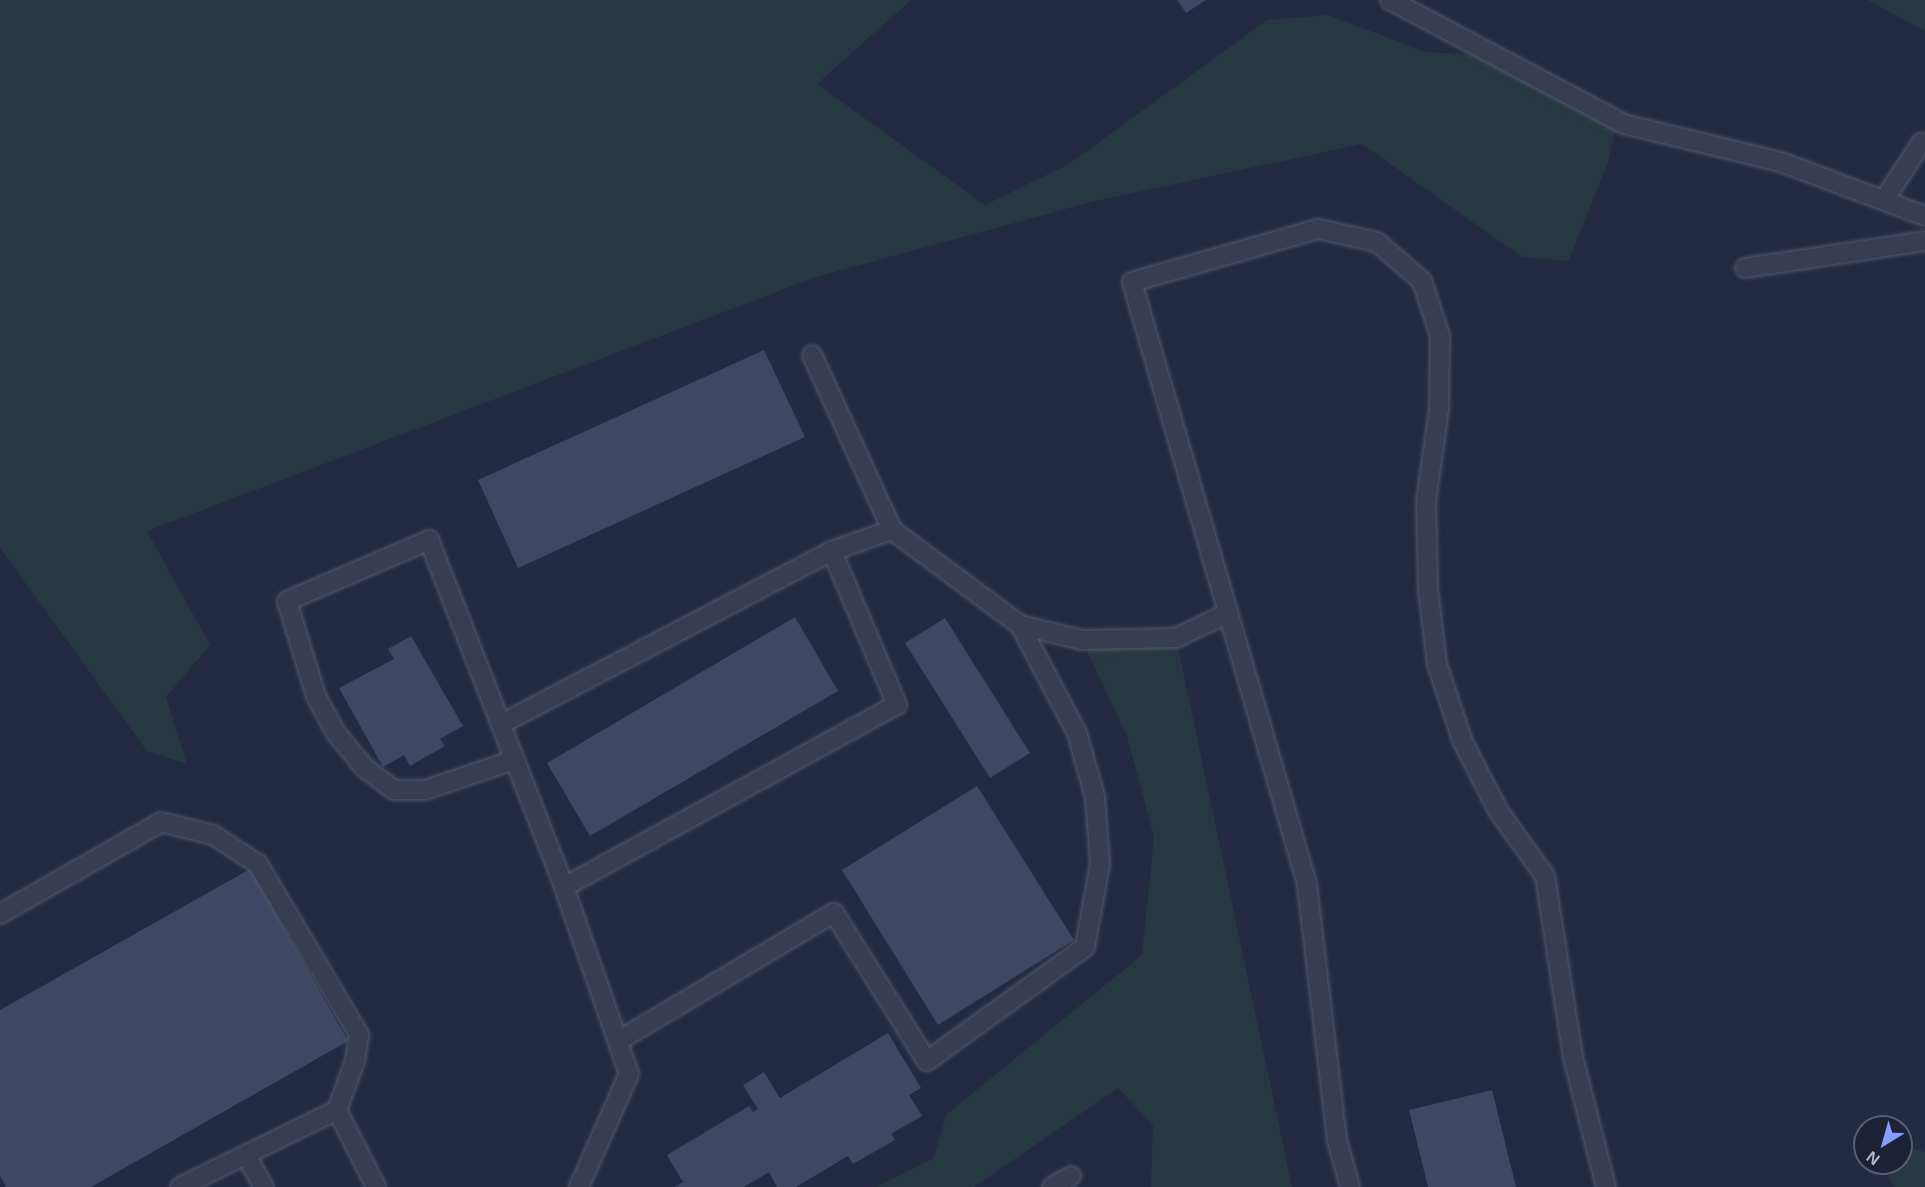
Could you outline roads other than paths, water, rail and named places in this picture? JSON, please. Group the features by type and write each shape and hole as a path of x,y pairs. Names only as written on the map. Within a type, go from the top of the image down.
{"lane":[{"path":"1390,0 1624,124 1781,162 1925,216"},
{"path":"1884,200 1922,142"},
{"path":"1350,1187 1337,1140 1307,884 1132,282 1318,230 1377,242 1422,281 1440,336 1439,410 1426,502 1428,589 1437,664 1462,742 1499,812 1545,876 1573,1057 1606,1187"},
{"path":"1745,268 1925,241"},
{"path":"812,355 892,530 1020,625 1082,640 1176,638 1228,613"},
{"path":"501,724 832,551 892,530"},
{"path":"514,760 425,790 394,790 364,767 336,733 316,696 287,601 429,540 564,888 629,1074 579,1187"},
{"path":"564,888 897,705 832,551"},
{"path":"618,1041 834,913 927,1060 1085,947 1100,864 1095,797 1077,733 1020,625"},
{"path":"0,914 160,822 213,835 258,864 359,1035 355,1061 337,1110 180,1187"},
{"path":"337,1110 376,1187"},
{"path":"246,1155 264,1187"},
{"path":"1052,1187 1071,1176"}]}
